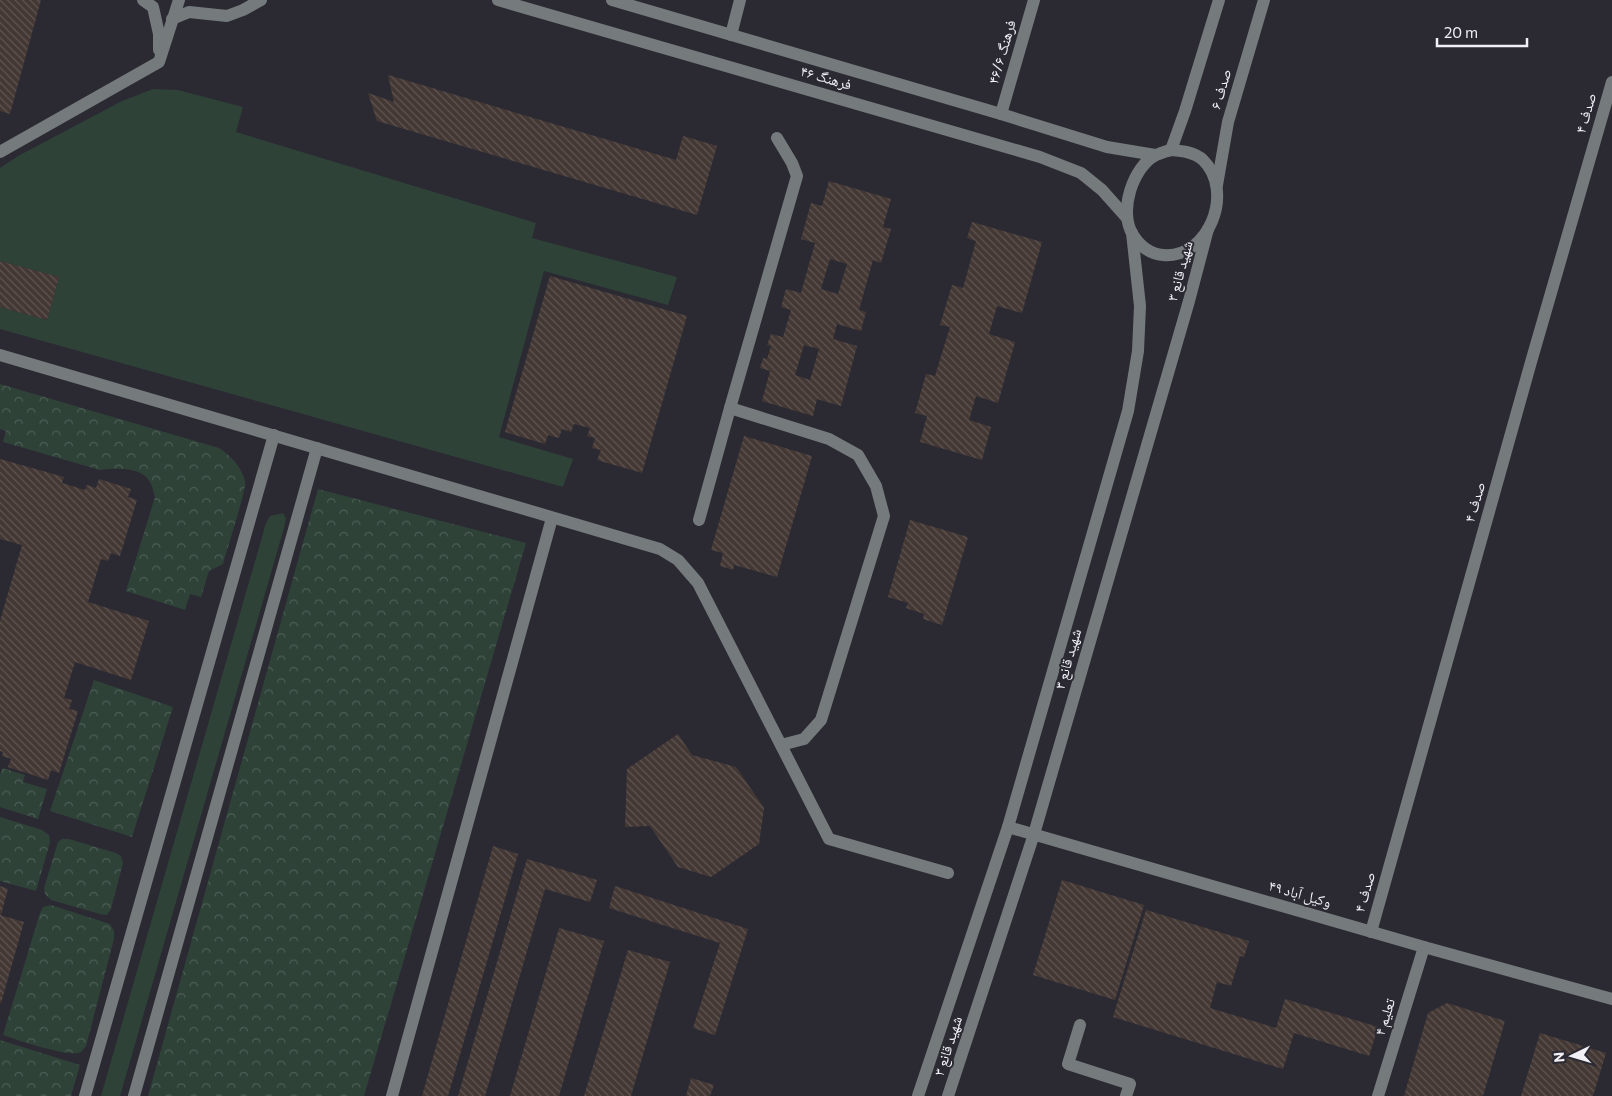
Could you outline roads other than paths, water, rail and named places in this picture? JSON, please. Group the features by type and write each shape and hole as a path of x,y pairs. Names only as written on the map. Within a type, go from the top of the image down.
{"street":[{"path":"143,0 153,7 159,34 159,62"},
{"path":"0,152 159,62 178,0"},
{"path":"172,19 189,12 227,16 261,0"},
{"name":"فرهنگ ۴۶","path":"498,0 1040,157 1081,173 1102,190 1128,218"},
{"name":"فرهنگ ۴۶","path":"612,0 1107,147 1155,155"},
{"path":"731,35 740,0"},
{"name":"فرهنگ ۴۶/۶","path":"1001,114 1034,0"},
{"name":"صدف ۶","path":"1171,150 1219,0"},
{"name":"صدف ۶","path":"1216,188 1228,122 1264,0"},
{"name":"صدف ۴","path":"1371,932 1531,362 1612,82"},
{"path":"699,520 797,176 792,162 777,138"},
{"path":"1171,150 1188,152 1202,160 1212,173 1216,188 1214,216 1208,229 1200,241 1188,251 1173,256 1156,254 1142,246 1132,234 1128,218 1127,204 1135,177 1155,155 1171,150"},
{"name":"شهید قانع ۳","path":"948,1096 1034,834 1189,301 1208,229"},
{"name":"شهید قانع ۳","path":"918,1096 1008,827 1128,410 1138,351 1140,306 1132,234"},
{"path":"0,355 660,549 678,560 698,583 829,839 948,873"},
{"path":"730,408 829,439 858,455 876,486 884,516 822,720 804,739 781,745"},
{"path":"85,1096 274,436"},
{"path":"134,1096 317,448"},
{"path":"392,1096 552,518"},
{"name":"وکیل آباد ۴۹","path":"1008,827 1371,932 1612,999"},
{"name":"تعلیم ۴","path":"1378,1096 1424,947"},
{"path":"1080,1025 1068,1064 1130,1084 1126,1096"}]}
